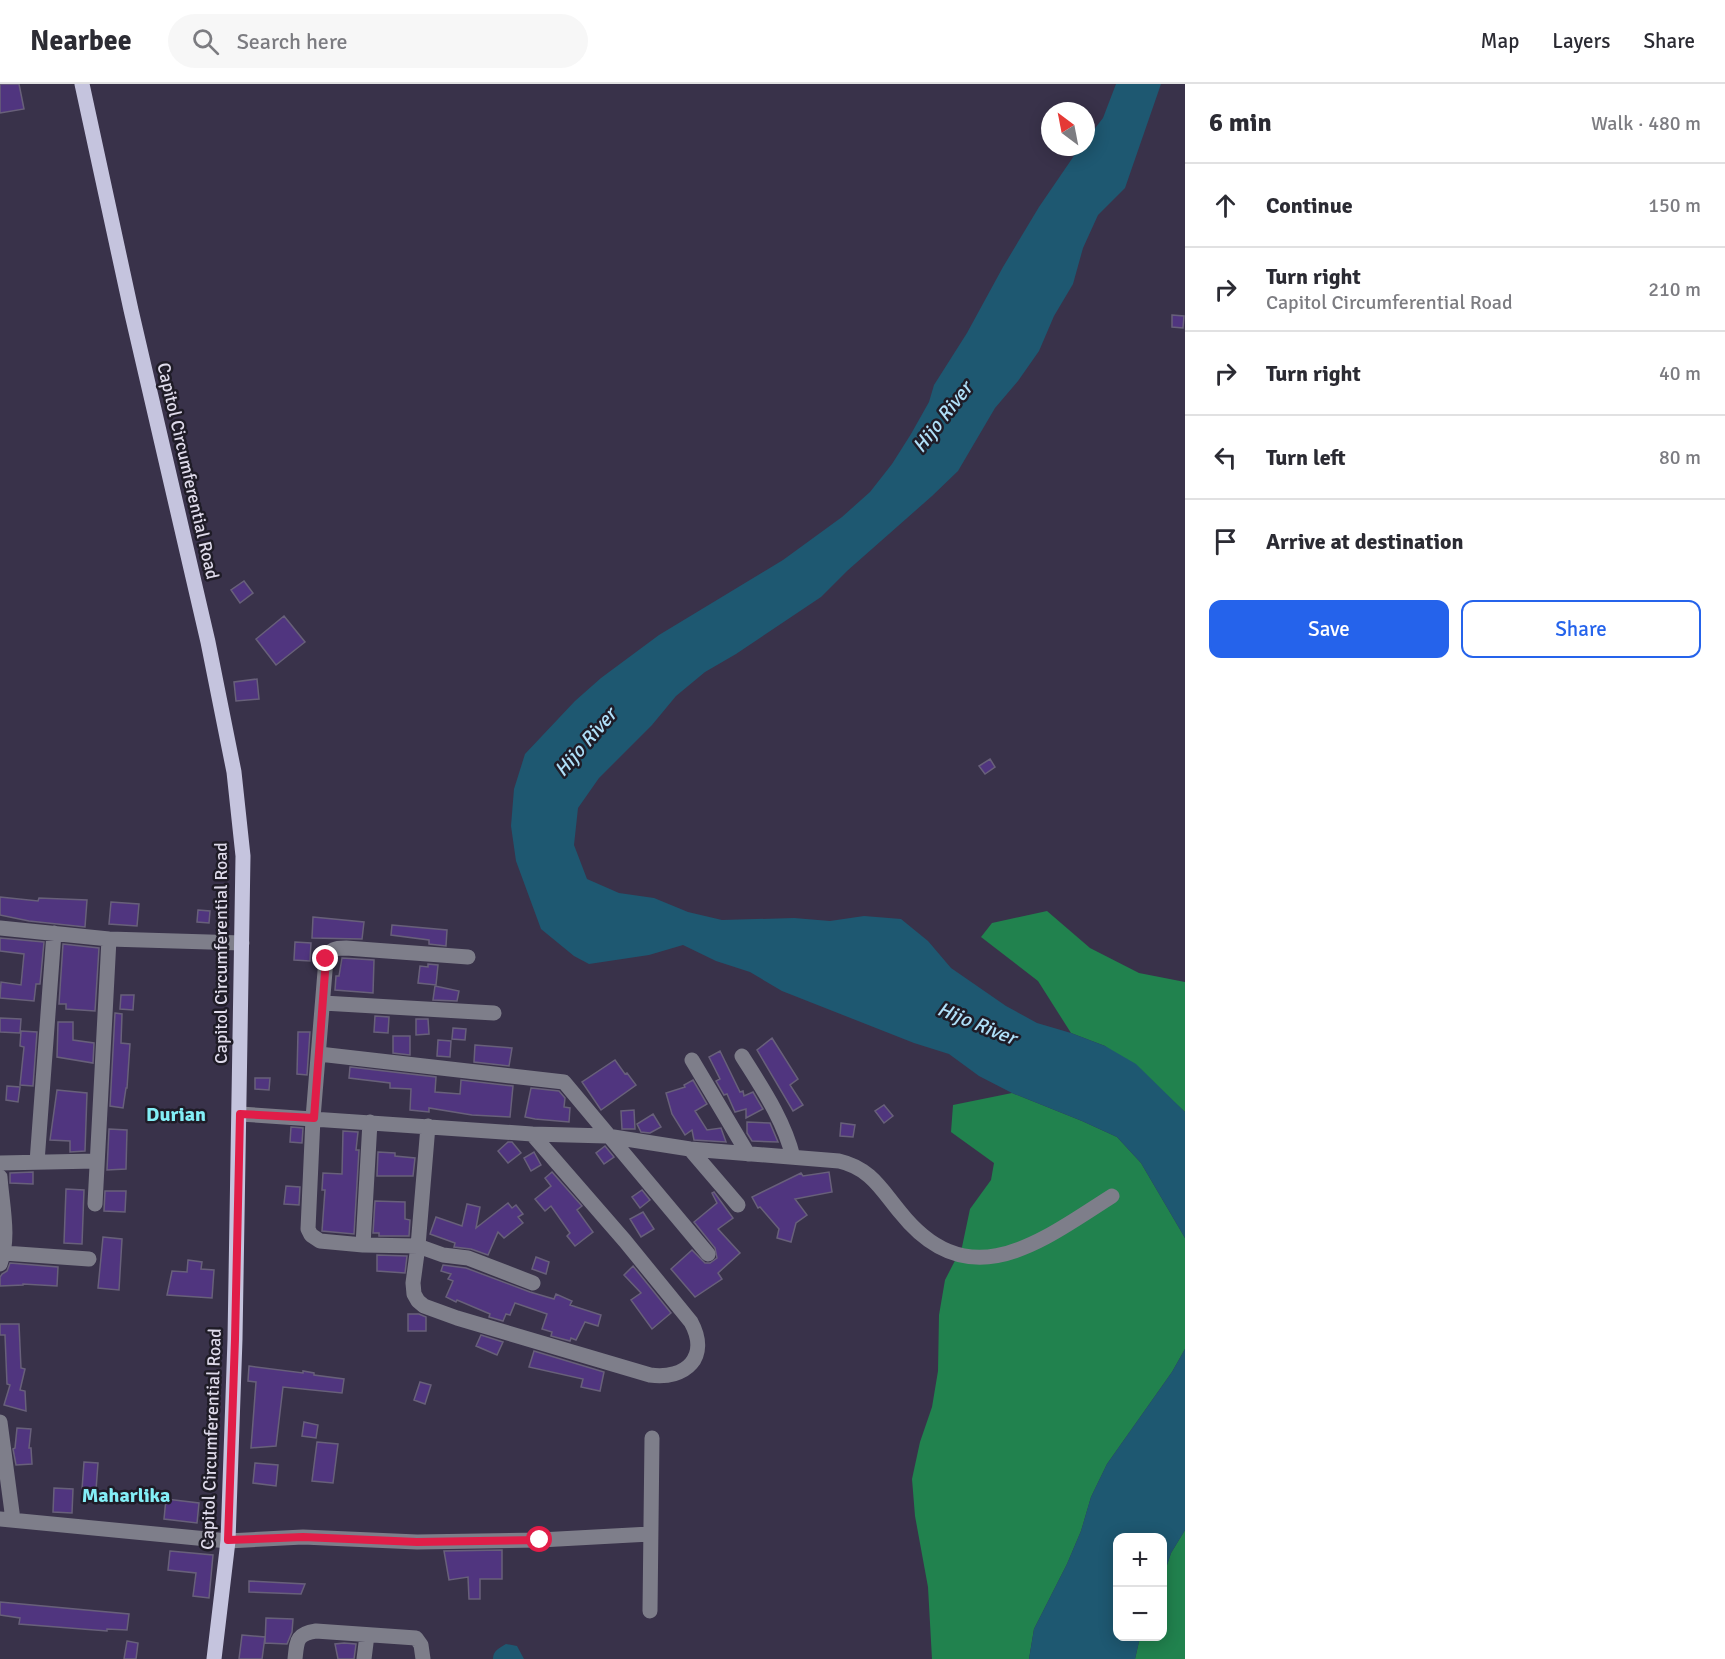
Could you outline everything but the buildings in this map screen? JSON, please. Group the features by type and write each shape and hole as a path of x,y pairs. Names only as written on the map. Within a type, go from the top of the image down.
{"main road":[{"name":"Capitol Circumferential Road","path":"82,84 131,310 208,642 234,772 243,856 240,1114 228,1540 214,1659"}],"street":[{"path":"0,928 109,939 242,943"},
{"path":"37,1162 54,933"},
{"path":"95,1204 109,939"},
{"path":"468,957 335,948 329,952 326,959 308,1229 311,1235 320,1241 363,1245 418,1246 443,1255 468,1258 533,1283"},
{"path":"323,1003 494,1013"},
{"path":"319,1054 564,1082 708,1254"},
{"path":"742,1056 781,1121 789,1138 793,1157"},
{"path":"692,1060 748,1154"},
{"path":"240,1114 532,1134 607,1136 690,1149 839,1161 854,1164 871,1177 911,1227 924,1238 964,1257 988,1258 1013,1254 1059,1230 1112,1197"},
{"path":"363,1245 370,1122"},
{"path":"428,1126 418,1246 412,1283 414,1294 424,1306 457,1318 650,1375 662,1377 675,1374 689,1366 699,1345 692,1322 532,1134"},
{"path":"690,1149 738,1205"},
{"path":"0,1163 96,1161"},
{"path":"0,1177 5,1232 2,1259 89,1259"},
{"path":"0,1422 7,1519 228,1540 303,1537 417,1542 540,1540 650,1534"},
{"path":"650,1611 652,1438"},
{"path":"295,1659 300,1637 306,1632 316,1631 416,1638 422,1645 423,1659"},
{"path":"364,1659 367,1635"}],"green space":[{"path":"1047,911 1090,948 1139,973 1185,982 1185,1112 1105,1046 1071,1033 1038,981 981,937 992,923"},
{"path":"1012,1093 1117,1137 1141,1163 1185,1238 1185,1349 1172,1372 1107,1464 1091,1497 1081,1531 1067,1564 1034,1629 1029,1659 932,1659 928,1587 915,1516 912,1479 920,1442 932,1407 938,1371 939,1315 945,1280 962,1247 970,1209 991,1180 994,1163 951,1132 953,1105"},
{"path":"1185,1530 1185,1659 1135,1659 1139,1641 1167,1641 1167,1565 1171,1553"}],"water":[{"name":"Hijo River","path":"1116,84 1161,84 1125,188 1098,215 1083,248 1073,284 1054,316 1039,351 995,408 958,471 821,597 705,672 676,696 652,725 599,778 578,808 574,845 587,879 619,893 654,898 688,912 722,920 794,918 830,921 864,916 901,919 928,941 951,968 1006,1006 1037,1023 1105,1046 1136,1064 1185,1112 1185,1238 1141,1163 1117,1137 1012,1093 979,1076 949,1054 914,1043 782,991 750,972 716,961 683,945 649,955 589,964 574,956 541,929 516,861 511,826 514,789 525,754 575,701 601,678 659,635 783,560 842,517 870,492 892,464 911,434 929,402 934,385 967,333 1039,207 1074,156 1095,156 1095,128 1103,118"},
{"path":"1185,1349 1185,1530 1171,1553 1167,1565 1167,1533 1113,1533 1113,1641 1139,1641 1135,1659 1029,1659 1034,1629 1067,1564 1081,1531 1091,1497 1107,1464 1172,1372"},
{"path":"506,1644 517,1646 524,1659 493,1659 495,1652"}],"district":[{"name":"Durian","path":"176,1114"},
{"name":"Maharlika","path":"126,1495"}],"route":[{"path":"326,959 314,1118 240,1114 228,1540 303,1537 417,1542 540,1540"}]}
